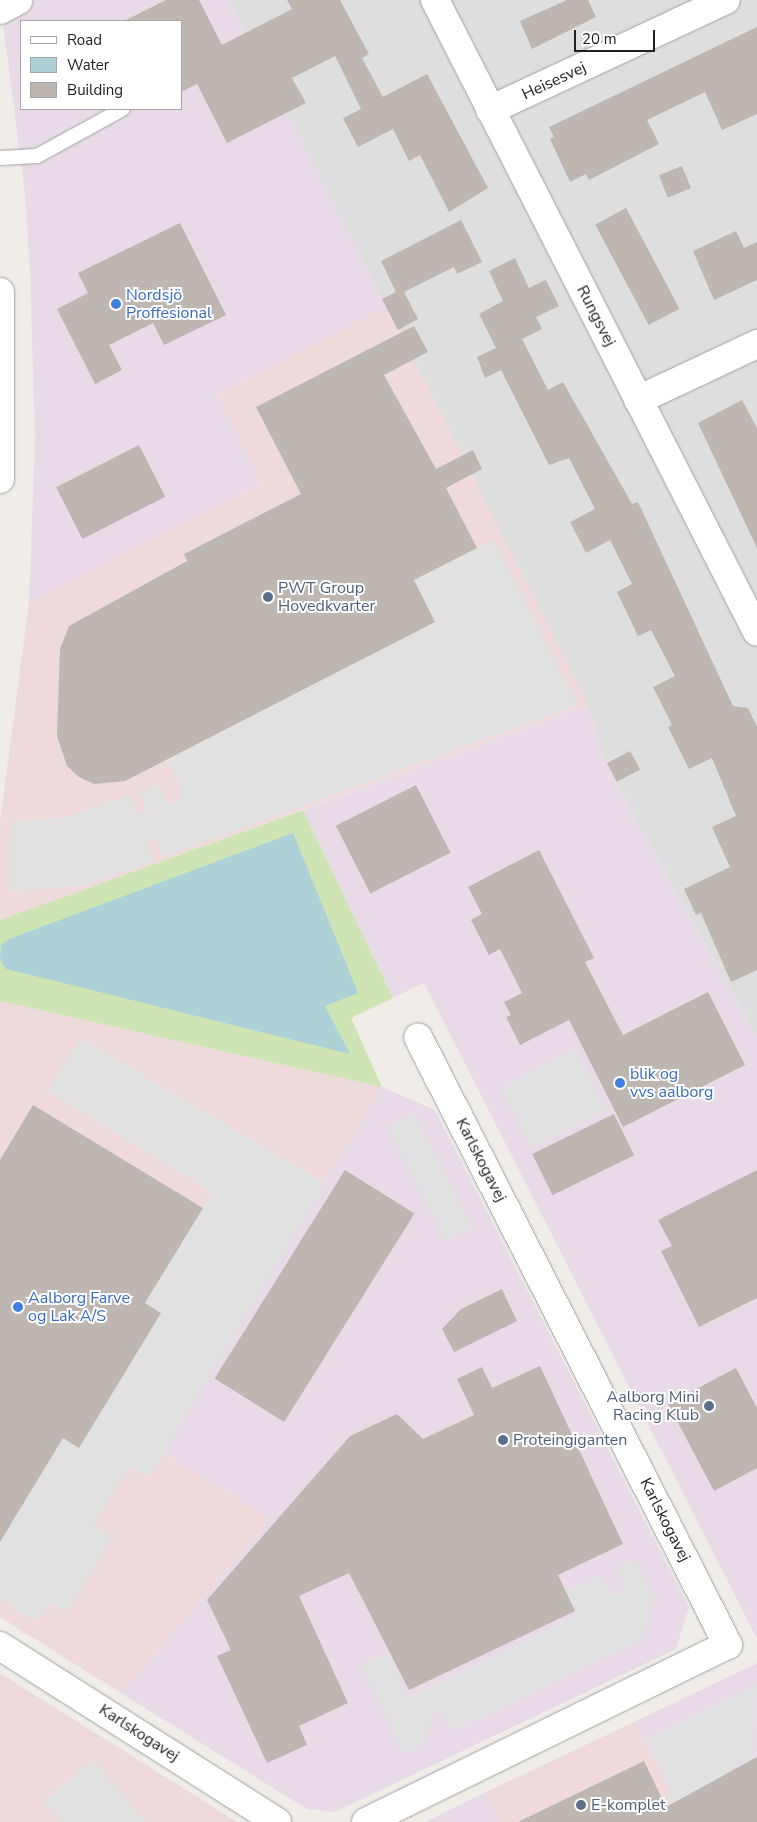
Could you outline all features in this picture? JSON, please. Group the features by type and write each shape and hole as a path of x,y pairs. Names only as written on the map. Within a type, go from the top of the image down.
{"street":[{"path":"0,10 19,0"},
{"name":"Rungsvej","path":"435,0 757,632"},
{"name":"Heisesvej","path":"490,110 726,0"},
{"path":"0,292 0,479"},
{"path":"638,400 757,344"},
{"name":"Karlskogavej","path":"366,1822 728,1644 418,1037"},
{"name":"Karlskogavej","path":"0,1646 277,1822"}],"lane":[{"path":"0,158 37,156 121,110"}],"shaded area":[{"path":"0,0 230,0 387,307 217,394 262,484 29,602 35,439 30,271 25,194"},
{"path":"230,0 757,0 757,1037 606,766 588,705"},
{"path":"387,307 588,705 0,920 0,822 29,602 262,484 217,394"},
{"path":"494,540 577,705 163,857 156,838 147,842 153,862 83,885 9,892 11,822 63,818 131,795 138,815 147,812 140,792 159,785 167,804 176,802 181,797 180,786 166,760 435,622 414,580"},
{"path":"588,705 606,766 757,1037 757,1639 424,983 393,998 303,810"},
{"path":"0,1001 382,1087 163,1453 271,1519 121,1693 0,1617"},
{"path":"80,1038 326,1184 148,1478 128,1467 93,1525 112,1537 66,1613 49,1602 36,1622 0,1599 0,1542 63,1438 79,1448 161,1313 145,1303 212,1192 48,1091"},
{"path":"576,1050 606,1110 532,1148 501,1088"},
{"path":"382,1087 435,1110 689,1607 676,1649 335,1812 307,1809 121,1693 271,1519 163,1453"},
{"path":"414,1113 472,1227 445,1241 387,1127"},
{"path":"635,1559 654,1598 643,1639 452,1731 440,1709 432,1714 425,1744 404,1754 361,1665 387,1653 408,1698 577,1615 566,1592 600,1576 610,1594 621,1594 625,1583 617,1568"},
{"path":"757,1663 757,1822 665,1804 670,1793 636,1721"},
{"path":"0,1673 237,1822 0,1822"},
{"path":"757,1685 753,1758 730,1770 732,1774 673,1822 665,1804 671,1790 647,1739"},
{"path":"636,1721 670,1793 673,1822 500,1822 486,1792"},
{"path":"93,1760 145,1822 62,1822 44,1801"},
{"path":"486,1792 500,1822 425,1822"}],"green space":[{"path":"303,810 393,998 351,1018 382,1087 0,1001 0,920"}],"water":[{"path":"293,833 358,993 325,1006 350,1054 6,969 0,960 1,945 9,939"}],"building":[{"path":"166,0 199,0 222,45 292,9 287,0 340,0 369,54 362,58 383,97 427,74 488,188 449,212 420,155 409,161 393,129 358,147 343,118 361,109 335,56 292,78 306,103 227,143 197,84 182,92 182,20 126,20"},
{"path":"567,0 588,0 596,17 532,49 520,21"},
{"path":"757,27 757,114 722,130 705,92 647,120 659,144 589,180 586,174 570,182 550,139 554,137 549,127"},
{"path":"682,166 691,188 668,198 659,175"},
{"path":"626,208 680,309 649,325 595,224"},
{"path":"461,220 482,262 457,274 454,267 404,292 418,319 398,330 382,299 396,292 381,261"},
{"path":"180,223 226,315 164,345 153,323 109,345 122,370 95,384 57,309 88,293 78,273"},
{"path":"736,231 744,248 757,242 757,280 714,300 693,251"},
{"path":"515,258 529,288 546,280 559,306 536,317 542,329 522,339 548,390 563,382 632,504 638,502 733,706 748,708 757,727 757,970 731,982 701,913 696,915 684,889 730,867 712,827 736,816 712,758 689,769 668,727 672,725 653,687 675,676 651,630 638,636 617,592 632,584 610,540 586,553 570,522 595,509 569,458 549,465 501,370 485,378 477,357 496,348 479,314 503,301 489,271"},
{"path":"414,326 428,352 384,375 436,469 473,450 482,469 446,488 477,548 414,580 435,622 125,781 94,784 79,777 67,766 57,736 60,649 69,626 187,561 184,554 301,494 256,407"},
{"path":"742,400 757,428 757,548 698,423"},
{"path":"139,445 165,497 82,539 56,487"},
{"path":"630,751 640,770 617,782 607,763"},
{"path":"416,785 451,853 370,894 336,826"},
{"path":"539,850 594,958 585,962 623,1035 708,992 745,1065 623,1127 569,1020 520,1045 506,1017 511,1015 504,1002 522,993 500,949 489,955 471,920 482,914 468,887"},
{"path":"33,1105 203,1208 145,1303 161,1313 79,1448 63,1438 0,1542 0,1160"},
{"path":"614,1114 634,1155 552,1195 532,1154"},
{"path":"345,1170 415,1213 284,1422 215,1379"},
{"path":"757,1170 757,1298 699,1327 661,1251 672,1246 658,1220"},
{"path":"502,1289 517,1321 454,1352 442,1329 461,1309"},
{"path":"540,1366 623,1544 558,1575 575,1611 409,1690 349,1573 299,1596 348,1703 299,1726 307,1745 267,1763 217,1656 231,1650 207,1600 350,1436 397,1414 423,1439 474,1415 457,1379 482,1367 492,1388"},
{"path":"736,1368 757,1408 757,1468 714,1491 668,1404"},
{"path":"757,1757 757,1822 518,1822 644,1761 666,1807"}],"place":[{"name":"Nordsjö Proffesional","path":"116,304"},
{"name":"PWT Group Hovedkvarter","path":"268,597"},
{"name":"blik og vvs aalborg","path":"620,1083"},
{"name":"Aalborg Farve og Lak A/S","path":"18,1307"},
{"name":"Aalborg Mini Racing Klub","path":"709,1406"},
{"name":"Proteingiganten","path":"503,1440"},
{"name":"E-komplet","path":"581,1805"}]}
